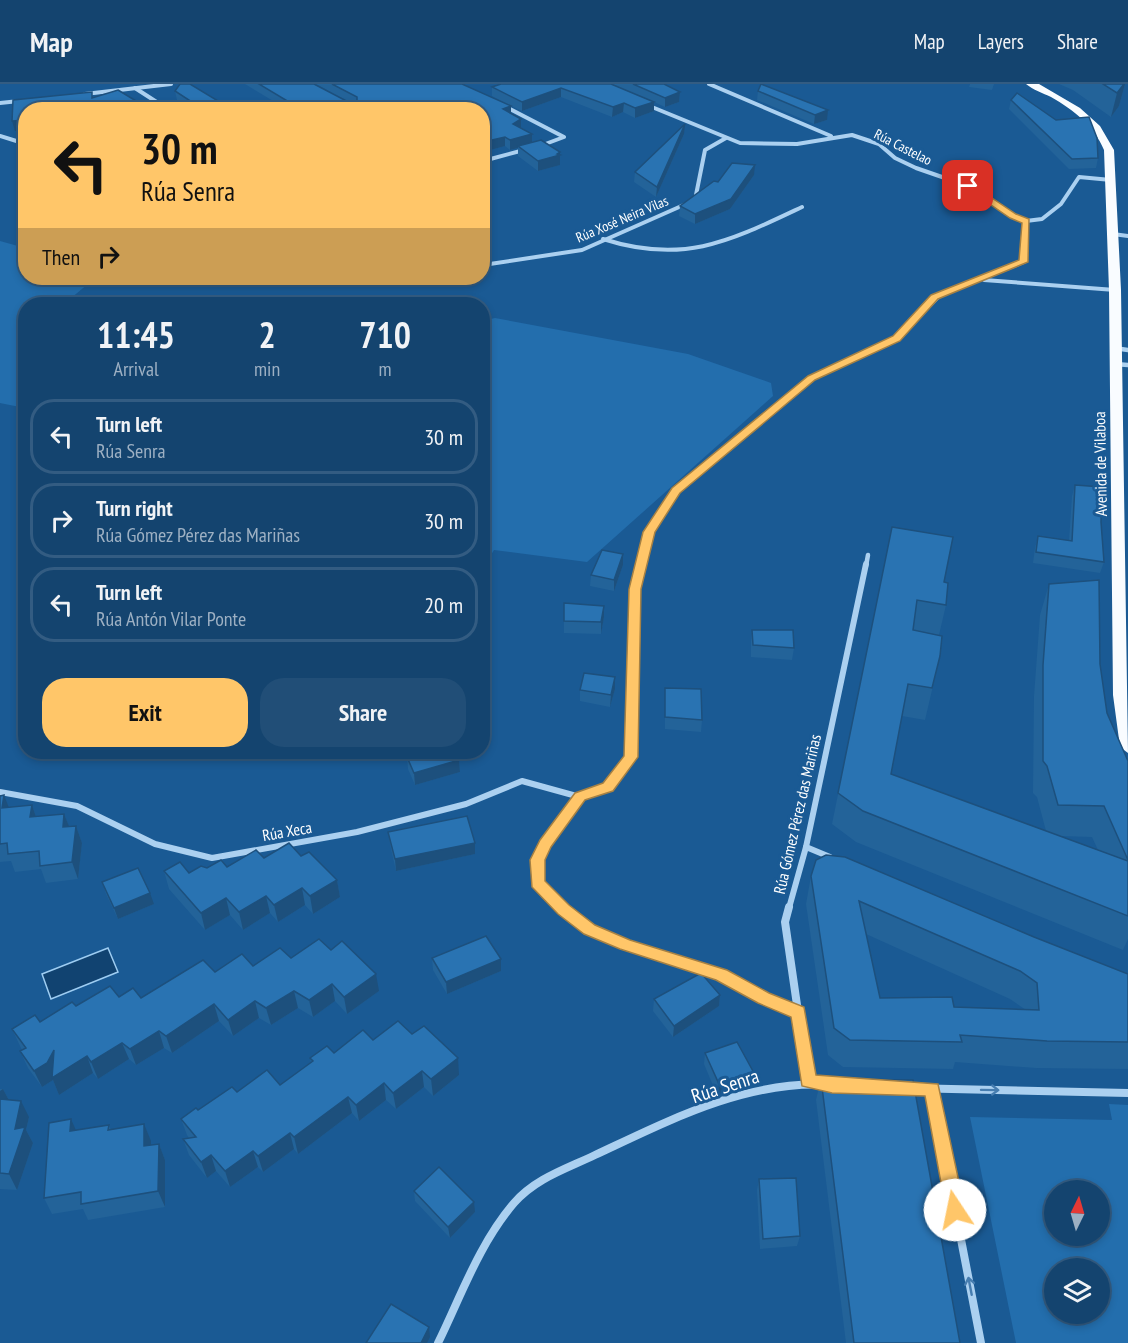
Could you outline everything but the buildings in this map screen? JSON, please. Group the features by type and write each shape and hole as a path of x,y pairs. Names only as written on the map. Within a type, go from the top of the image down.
{"highway":[{"name":"Avenida de Vilaboa","path":"1031,84 1055,96 1101,132 1109,150 1115,290 1114,348 1121,364 1121,695 1128,747"}],"street":[{"path":"76,95 171,84"},
{"path":"709,84 832,136"},
{"path":"135,88 157,102"},
{"path":"0,103 22,101"},
{"path":"641,102 740,143 797,144 832,136"},
{"path":"490,159 556,142 564,137 500,104"},
{"name":"Rúa Castelao","path":"832,136 852,135 879,144 895,158 968,186 1013,216 1026,221"},
{"path":"0,136 18,142"},
{"name":"Rúa Xosé Neira Vilas","path":"490,264 582,250 695,200 705,150 726,138"},
{"path":"798,1012 764,998 721,975 626,945 590,930 564,910 537,883 537,860 545,844 580,797 608,787 631,757 635,589 649,532 676,491 812,378 897,338 934,297 983,280 1024,262 1026,221 1042,219 1062,204 1079,177 1112,180"},
{"path":"603,239 635,248 675,249 721,244 802,207"},
{"path":"1113,234 1128,236"},
{"path":"983,280 1115,290"},
{"path":"1114,348 1128,350"},
{"name":"Rúa Gómez Pérez das Mariñas","path":"808,1081 785,922 806,847 868,555"},
{"name":"Rúa Xeca","path":"0,792 77,806 155,844 212,858 357,832 466,804 522,781 580,797"},
{"path":"806,847 838,861"},
{"name":"Rúa Senra","path":"438,1343 499,1221 531,1185 619,1144 740,1094 808,1081 832,1086"},
{"path":"899,1088 1128,1093"},
{"path":"932,1089 981,1343"}],"shaded area":[{"path":"0,241 18,246 18,285 87,285 72,297 18,297 18,407 0,403"},
{"path":"495,318 688,354 771,383 773,396 587,562 494,550 490,557 490,319"},
{"path":"108,948 118,972 51,999 42,974"},
{"path":"1109,1104 1128,1105 1128,1343 1016,1343 970,1117 1112,1120"}],"route":[{"path":"955,1210 932,1089 832,1086 808,1081 798,1012 764,998 721,975 626,945 590,930 564,910 537,883 537,860 545,844 580,797 608,787 631,757 635,589 649,532 676,491 812,378 897,338 934,297 983,280 1024,262 1023,240 1026,221 1013,216 968,186"}]}
